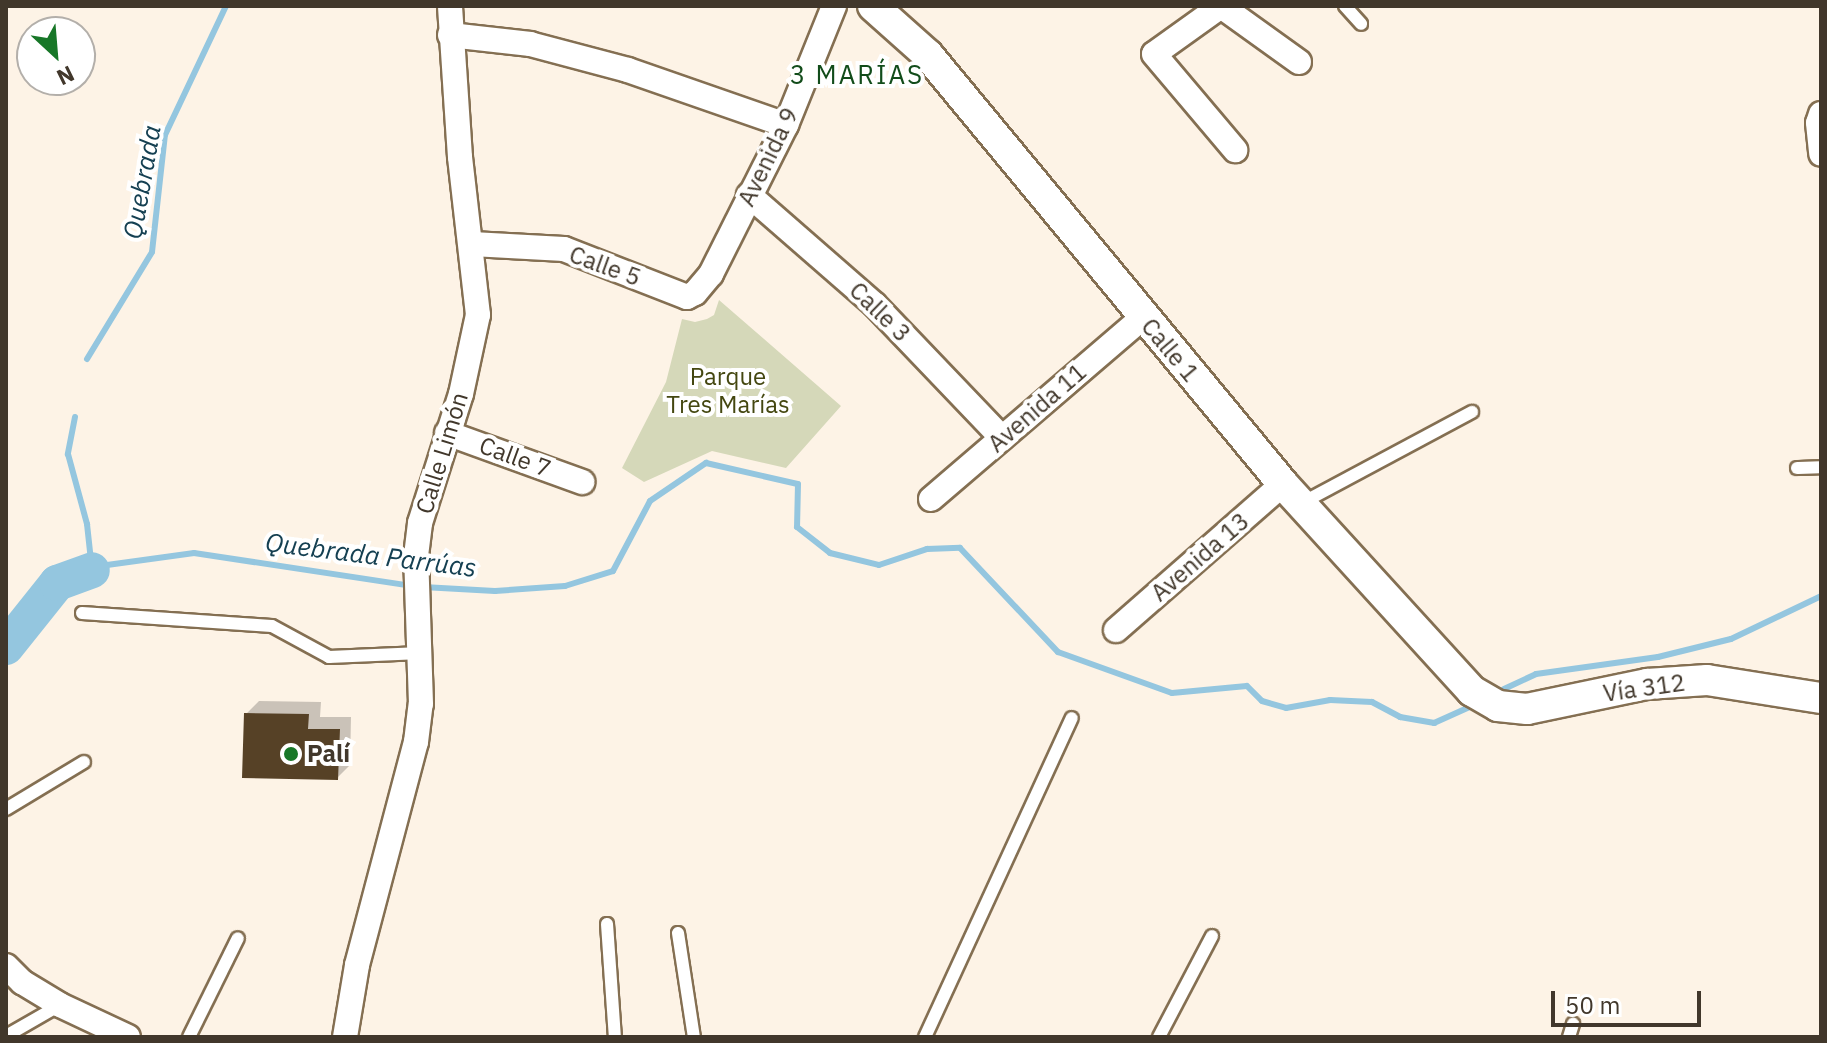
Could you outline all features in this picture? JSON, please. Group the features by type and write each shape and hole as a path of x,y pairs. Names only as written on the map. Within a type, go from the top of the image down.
{"street":[{"name":"Calle Limón","path":"345,1037 357,965 416,742 421,704 416,556 420,523 461,394 478,315 450,35 450,6"},
{"name":"Avenida 9","path":"687,297 703,287 711,274 786,125 834,6"},
{"name":"Calle 1","path":"873,6 928,55 1292,494 1472,691"},
{"path":"1235,150 1154,54 1221,6 1299,62"},
{"path":"450,35 530,44 628,70 786,125"},
{"path":"1821,114 1818,123 1821,154"},
{"name":"Calle 3","path":"749,195 874,304 1002,438"},
{"name":"Calle 5","path":"472,244 564,249 687,297"},
{"name":"Avenida 11","path":"931,499 1143,317"},
{"name":"Calle 7","path":"447,433 582,482"},
{"name":"Avenida 13","path":"1116,630 1292,494"},
{"name":"Vía 312","path":"1472,691 1498,706 1527,709 1647,684 1707,680 1821,698"},
{"path":"6,966 22,982 60,1005 128,1037"}],"lane":[{"path":"1345,6 1361,24"},
{"path":"1292,494 1472,412"},
{"path":"1797,468 1821,467"},
{"path":"82,613 272,626 329,657 421,653"},
{"path":"925,1037 1072,718"},
{"path":"6,809 84,762"},
{"path":"607,924 615,1037"},
{"path":"678,933 694,1037"},
{"path":"1159,1037 1212,936"},
{"path":"189,1037 238,938"},
{"path":"6,1036 60,1005"},
{"path":"1569,1037 1573,1024"}],"green space":[{"name":"Parque Tres Marías","path":"719,300 841,406 786,468 712,451 644,482 622,468 666,382 682,319 695,322 707,319 714,315"}],"building":[{"name":"Palí","path":"244,713 309,714 308,729 340,729 338,780 242,778"}],"waterway":[{"name":"Quebrada","path":"87,359 152,252 165,135 226,6"},
{"name":"Quebrada Parrúas","path":"75,417 68,454 87,524 92,570 107,565 194,553 412,586"},
{"name":"Quebrada Parrúas","path":"423,587 495,591 565,586 613,571 650,501 706,463 798,484 797,527 830,553 879,565 927,549 960,548 1058,652 1172,693 1247,686 1262,701 1286,708 1330,700 1372,702 1400,717 1434,723 1472,706"},
{"path":"6,647 57,583 92,570"},
{"name":"Quebrada Parrúas","path":"1504,689 1536,674 1658,657 1731,639 1821,596"}],"place":[{"name":"Palí","path":"291,754"}],"district":[{"name":"3 MARÍAS","path":"857,75"}]}
